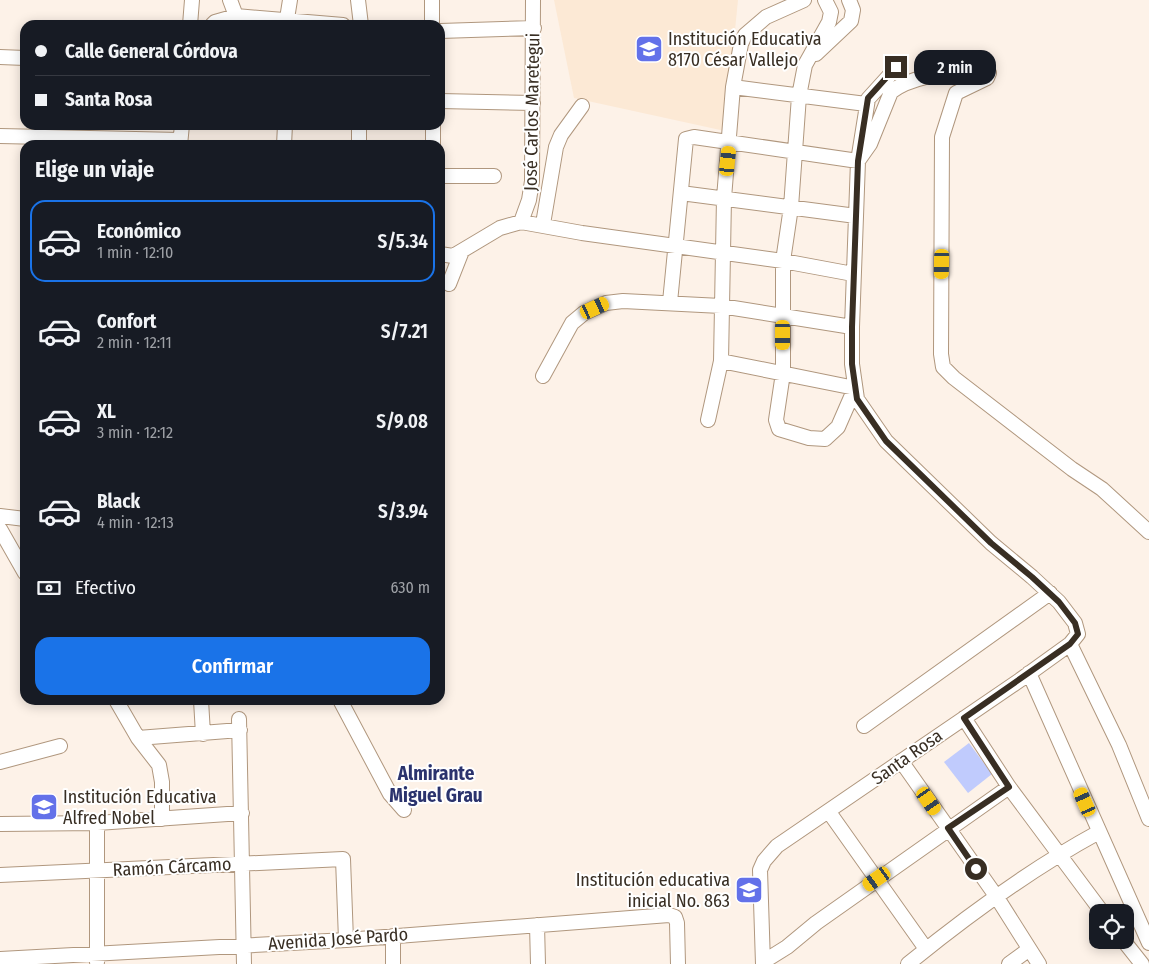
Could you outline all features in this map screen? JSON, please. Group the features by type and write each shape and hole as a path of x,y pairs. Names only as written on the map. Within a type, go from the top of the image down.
{"street":[{"path":"190,20 192,0"},
{"path":"230,0 236,16"},
{"path":"287,20 290,0"},
{"path":"358,0 360,20"},
{"path":"432,0 432,20"},
{"name":"José Carlos Maretegui","path":"522,222 529,200 532,181 533,0"},
{"path":"708,420 722,361 721,306 724,198 734,87 741,44 745,35 766,17 804,0"},
{"path":"825,0 831,12 829,22 805,65 799,96 791,207 784,261 783,373 776,420 779,429 809,438 825,439 838,427 855,388"},
{"path":"805,65 851,21 853,10 849,0"},
{"path":"222,20 236,16 265,20"},
{"path":"445,31 534,28"},
{"path":"0,57 20,58"},
{"path":"896,67 869,96 866,104 858,161 852,327 855,388 862,408 886,441 991,543 1050,593 1075,623 1078,634 1070,644 1119,745 1149,819"},
{"path":"858,161 870,144 891,92 898,86 944,74 985,67 987,69 987,78 956,93 943,130 941,354 943,367 954,378 1072,469 1102,489 1149,532"},
{"path":"734,87 866,104"},
{"path":"445,102 533,103"},
{"path":"542,224 556,147 561,135 582,106"},
{"path":"0,136 61,140"},
{"path":"670,302 686,139 694,137 794,150 858,161"},
{"path":"445,176 494,176"},
{"path":"681,193 856,216"},
{"path":"445,255 453,256 500,228 522,222 675,247 784,261 853,274"},
{"path":"449,284 462,252"},
{"path":"543,376 572,323 584,313 606,303 623,301 670,302 721,306 852,327"},
{"path":"722,361 855,388"},
{"path":"0,516 20,518"},
{"path":"0,529 20,563"},
{"path":"864,726 1050,593"},
{"name":"Santa Rosa","path":"763,963 760,870 764,861 777,846 829,812 1070,644"},
{"path":"1029,674 1149,943"},
{"path":"119,705 138,738 159,765 162,782 162,819"},
{"path":"200,705 203,734"},
{"path":"343,705 390,794 404,810"},
{"path":"964,718 1009,787 1096,904"},
{"path":"138,738 203,734 239,725 244,964"},
{"path":"0,762 60,746"},
{"path":"901,762 996,896 1028,950 1039,964"},
{"path":"763,963 787,947 816,922 1009,787"},
{"path":"829,812 926,949"},
{"path":"0,824 97,823 242,813"},
{"path":"97,823 97,959"},
{"path":"908,964 996,896 1058,854 1099,832"},
{"name":"Ramón Cárcamo","path":"0,875 343,859 346,940"},
{"name":"Avenida José Pardo","path":"0,959 97,959 244,946 670,915 675,917 677,923 678,964"},
{"path":"538,925 538,964"},
{"path":"393,936 393,964"},
{"path":"1130,949 1142,964"},
{"path":"1009,964 1028,950"}],"shaded area":[{"name":"Institución Educativa 8170 César Vallejo","path":"554,0 738,0 725,131 574,98"},
{"path":"969,743 992,774 968,793 944,762"}],"place":[{"name":"Institución Educativa 8170 César Vallejo","path":"649,49"},
{"name":"Institución Educativa Alfred Nobel","path":"44,807"},
{"name":"Institución educativa inicial No. 863","path":"749,890"}],"district":[{"name":"Almirante Miguel Grau","path":"436,784"}],"route":[{"path":"896,67 868,98 858,161 852,327 852,364 857,399 866,415 886,441 941,492 991,543 1059,602 1075,623 1078,634 1070,644 964,718 1009,787 948,828 976,869"}]}
